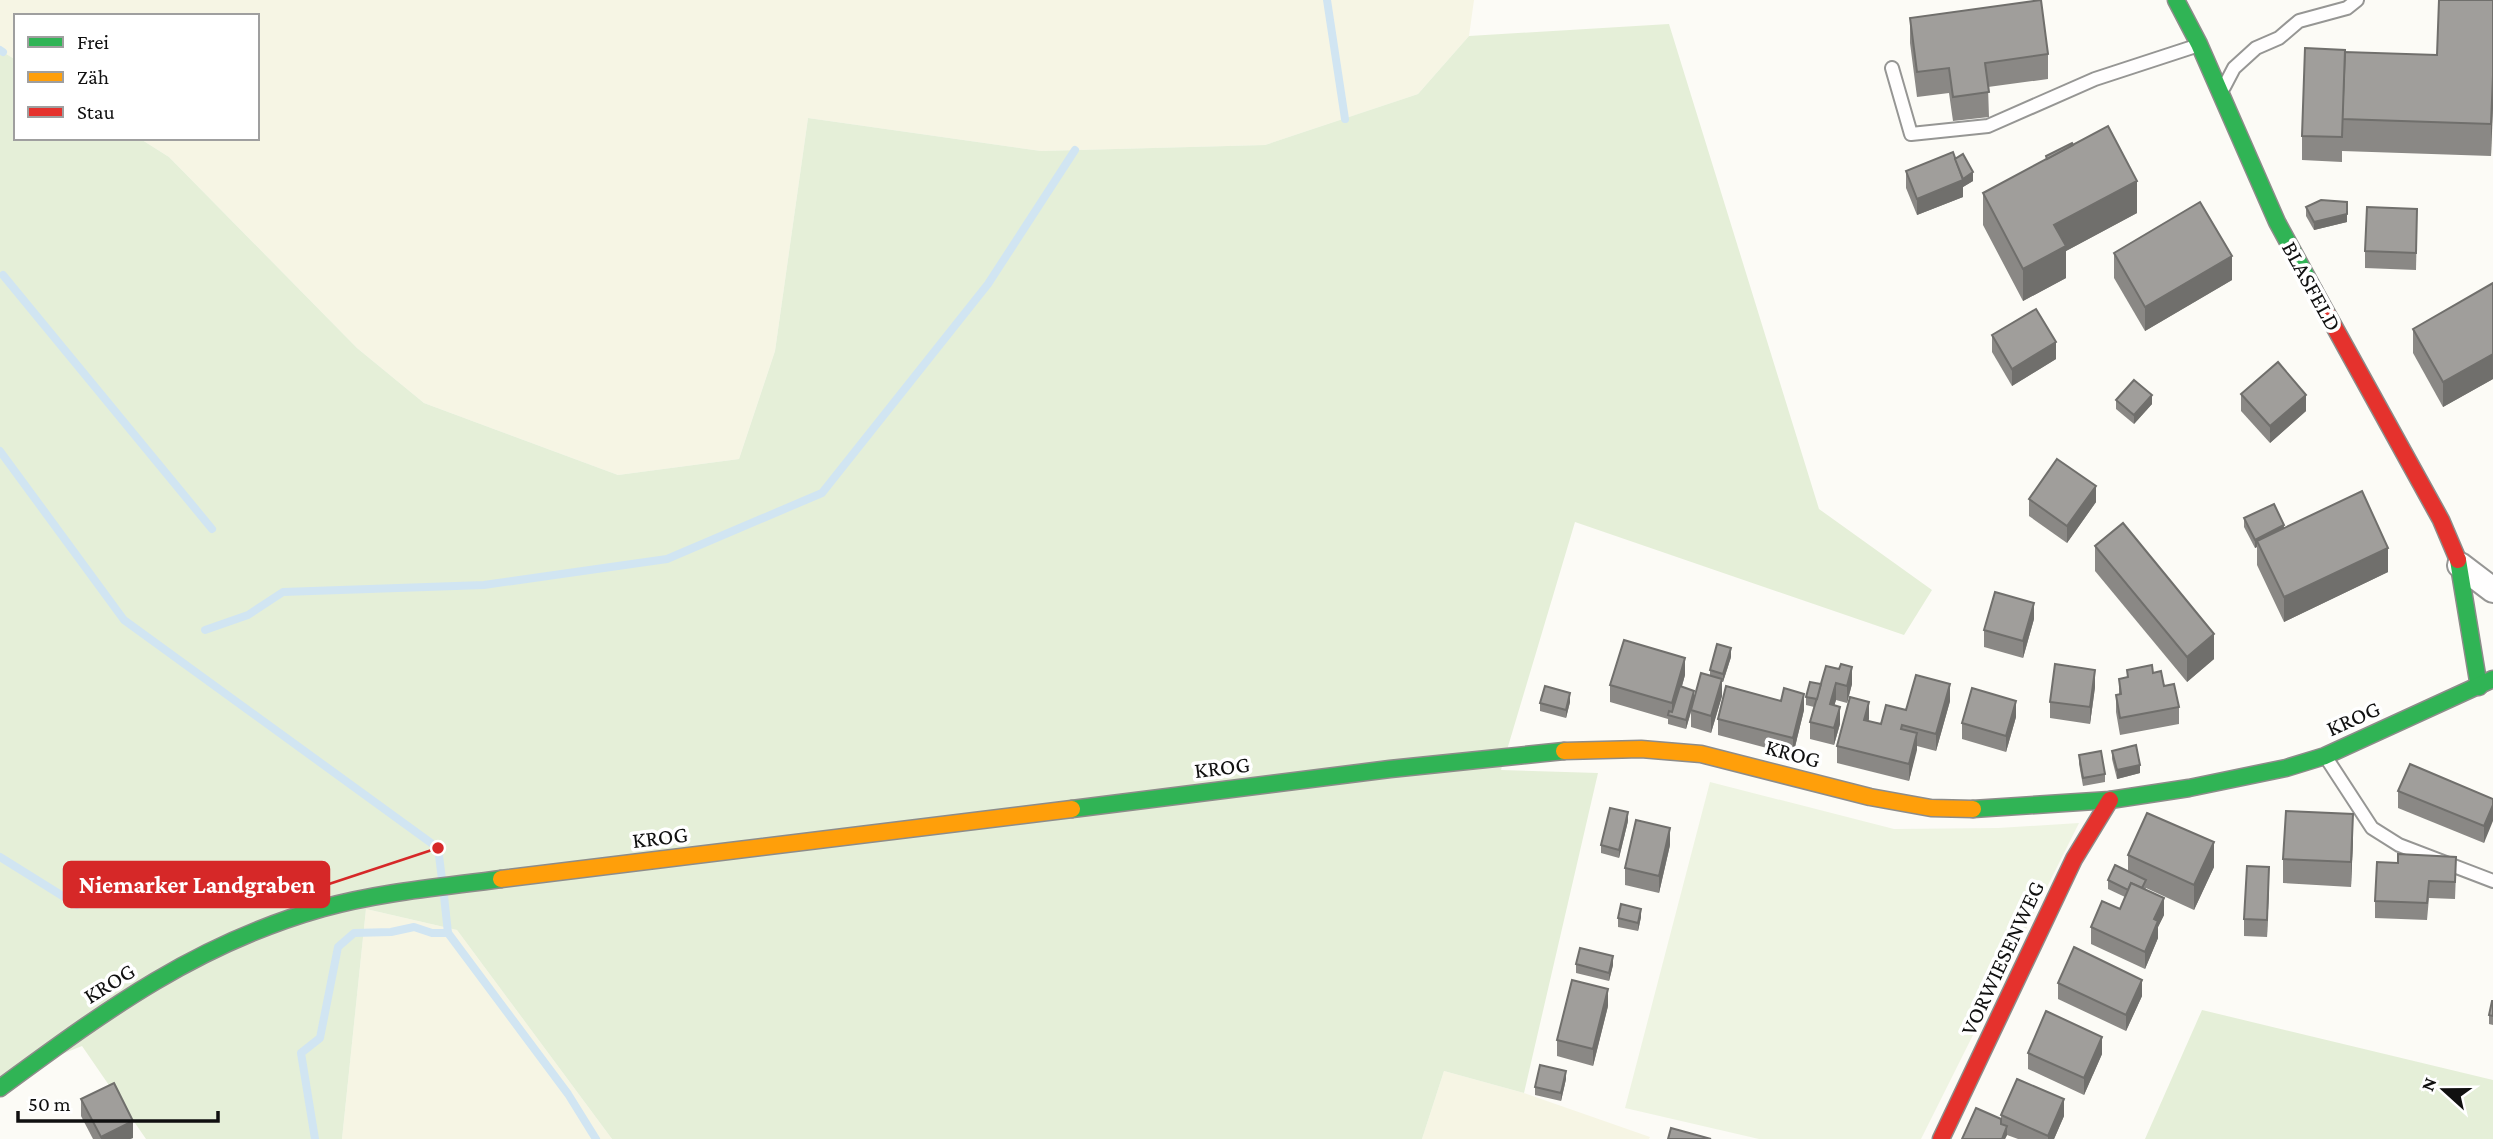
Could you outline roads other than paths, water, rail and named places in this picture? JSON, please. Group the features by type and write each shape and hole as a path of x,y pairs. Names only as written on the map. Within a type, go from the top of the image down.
{"street":[{"name":"BLASFELD","path":"2176,0 2199,44 2277,222 2441,520 2460,565 2486,683"},
{"name":"BLASFELD","path":"2460,565 2493,590"},
{"name":"KROG","path":"0,1088 113,1005 184,965 239,937 308,912 349,901 424,889 1402,768 1581,749 1641,749 1701,754 1742,762 1870,797 1931,808 1984,809 2110,800 2201,786 2286,768 2325,756 2486,683"},
{"name":"VORWIESENWEG","path":"1941,1139 2074,859 2110,800"}],"lane":[{"path":"2220,93 2234,68 2256,48 2278,38 2299,21 2347,8 2357,0"},
{"path":"1892,68 1911,134 1988,126 2095,79 2199,44"},
{"path":"2325,756 2372,828 2399,845 2493,881"}],"waterway":[{"path":"1327,0 1345,119"},
{"path":"205,630 248,615 283,592 484,585 667,559 822,493 988,284 1075,150"},
{"path":"3,275 212,529"},
{"path":"0,451 124,620 438,848 442,879"},
{"path":"0,857 77,905"},
{"path":"444,896 448,933 568,1094 596,1139"},
{"path":"315,1139 301,1053 320,1038 338,947 354,933 391,932 414,927 432,933 448,933"}],"place":[{"name":"Niemarker Landgraben","path":"438,848"}]}
